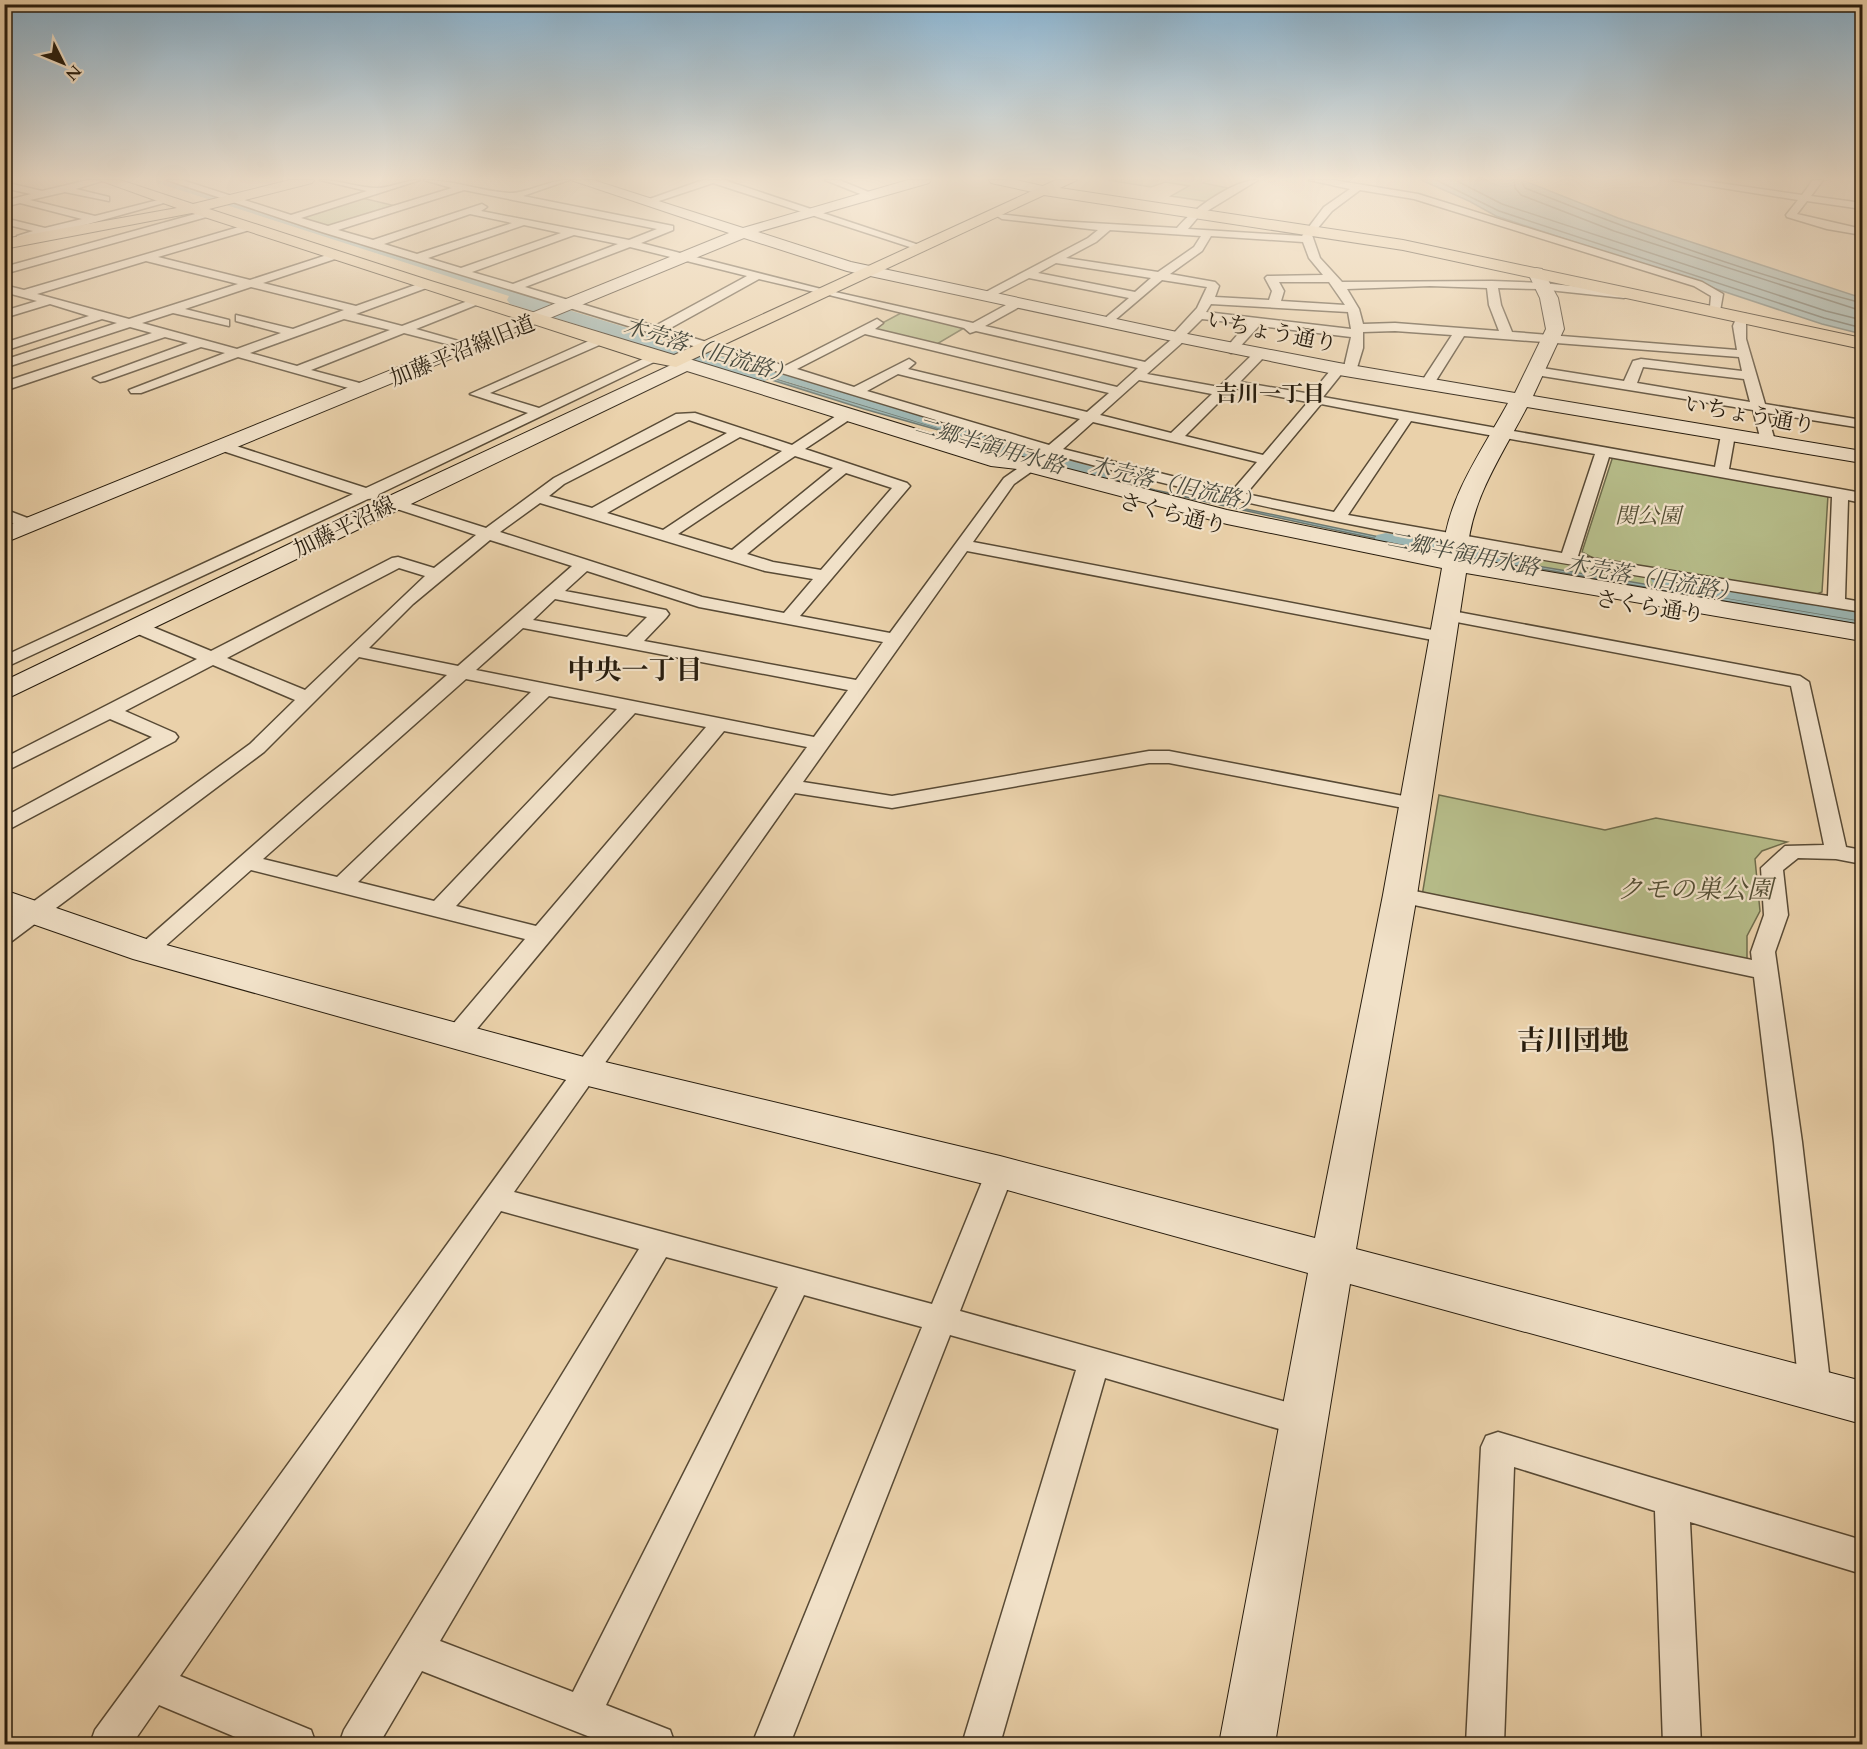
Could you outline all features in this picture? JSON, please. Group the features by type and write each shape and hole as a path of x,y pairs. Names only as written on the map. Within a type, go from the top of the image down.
{"main road":[{"path":"352,262 477,301 544,316 600,340 657,358 683,360 898,262"},
{"path":"371,262 683,360"},
{"path":"874,272 893,262"},
{"path":"1465,262 1540,282 1628,293 1863,344"}],"street":[{"path":"4,271 37,262"},
{"path":"4,300 132,262"},
{"path":"152,262 248,284 470,346"},
{"path":"4,365 317,262"},
{"path":"428,262 786,370 855,393 1038,461 1236,496 1338,518 1455,555 1569,558 1863,607"},
{"path":"461,272 489,262"},
{"path":"514,262 556,272"},
{"path":"513,288 582,262"},
{"name":"加藤平沼線旧道","path":"4,536 673,262"},
{"path":"703,262 1147,366"},
{"name":"いちょう通り","path":"834,262 1260,355 1863,457"},
{"path":"986,296 1053,262"},
{"path":"109,1744 584,1071 1009,482 1038,461 1137,376 1201,315 1208,300 1211,284 1067,262"},
{"path":"1108,322 1160,276 1180,262"},
{"path":"1236,496 1315,401 1344,370 1359,331 1353,309 1335,282 1316,262"},
{"path":"1626,262 1698,284 1717,294 1716,308 1712,311"},
{"path":"1027,274 1138,296"},
{"path":"656,331 757,275"},
{"path":"1247,1744 1303,1421 1400,895 1464,505 1552,339 1555,322 1540,282 1492,284 1335,282 1271,278 1278,291 1274,305"},
{"path":"1492,284 1495,305 1507,336"},
{"path":"136,390 425,285"},
{"path":"204,286 245,297"},
{"path":"4,288 366,389"},
{"path":"1208,300 1353,309"},
{"path":"4,315 50,301"},
{"path":"298,370 477,301"},
{"path":"855,393 1017,303"},
{"path":"173,309 225,323"},
{"path":"786,370 902,310"},
{"path":"310,314 332,319"},
{"path":"1201,315 1359,331 1460,332 1743,354"},
{"path":"4,347 100,316"},
{"path":"1742,317 1739,326 1743,354 1768,441"},
{"path":"240,318 295,333"},
{"path":"1231,349 1256,322"},
{"path":"863,330 1118,391"},
{"path":"1427,384 1460,332"},
{"path":"4,387 164,333"},
{"path":"540,412 477,394 600,340"},
{"path":"100,378 200,343"},
{"path":"1174,438 1260,355"},
{"name":"さくら通り","path":"683,360 847,416 999,461 1038,461 1172,514 1455,555 1863,633"},
{"name":"加藤平沼線","path":"380,498 504,434 683,360"},
{"name":"加藤平沼線","path":"4,676 380,498 683,360"},
{"path":"504,434 540,412 648,362"},
{"path":"1629,386 1638,364 1641,363 1750,376"},
{"path":"4,365 35,377"},
{"path":"896,370 1267,460"},
{"path":"1536,371 1863,424"},
{"path":"1137,376 1315,401 1863,498"},
{"path":"14,917 257,748 435,574 537,497 567,477 681,417 690,416 902,486 788,619"},
{"path":"666,535 847,416"},
{"path":"1338,518 1407,417"},
{"path":"594,514 739,432"},
{"path":"1721,473 1728,435"},
{"path":"225,447 707,604 895,639"},
{"path":"1569,558 1603,452"},
{"path":"735,556 844,467"},
{"path":"1836,603 1840,494"},
{"path":"537,497 771,567 824,576"},
{"path":"4,663 123,621 380,498"},
{"path":"4,514 32,525"},
{"path":"964,545 1445,626 1800,682 1836,852"},
{"name":"さくら通り","path":"1455,555 1863,643"},
{"path":"4,766 398,562 435,574"},
{"path":"145,951 584,565"},
{"path":"550,593 660,614 632,644"},
{"path":"123,621 308,698"},
{"name":"加藤平沼線","path":"4,692 123,621"},
{"path":"517,622 862,687"},
{"path":"355,651 820,744"},
{"path":"341,886 545,689"},
{"path":"439,910 631,706"},
{"path":"4,826 168,737 110,712"},
{"path":"457,1036 719,724"},
{"path":"790,786 892,802 1149,758 1169,757 1414,804"},
{"path":"1815,1390 1788,1142 1763,952 1776,915 1772,868 1793,851 1836,852 1863,857"},
{"path":"245,862 542,935"},
{"path":"1400,895 1766,971"},
{"path":"14,917 584,1071 1000,1172 1333,1259 1863,1403"},
{"path":"771,1744 1000,1172"},
{"path":"495,1198 1094,1361 1303,1421"},
{"path":"358,1744 658,1244"},
{"path":"582,1714 796,1281"},
{"path":"981,1744 1094,1361"},
{"path":"1485,1744 1498,1447 1863,1557"},
{"path":"1672,1499 1682,1744"},
{"path":"416,1650 656,1744"},
{"path":"152,1683 297,1744"}],"green space":[{"path":"901,313 964,326 964,328 937,344 871,329"},
{"name":"関公園","path":"1613,456 1828,495 1822,592 1814,595 1593,558 1582,552"},
{"path":"1468,543 1862,610 1862,627 1469,560"},
{"name":"クモの巣公園","path":"1439,795 1605,830 1656,818 1787,842 1762,851 1755,859 1760,911 1747,936 1747,963 1422,896"}],"water":[{"path":"1634,262 1751,262 1862,298 1862,334 1822,324"},
{"path":"718,363 1027,455 864,409"},
{"path":"1053,463 1155,490 1432,548 1431,550 1241,510 1099,477 1052,465"},
{"path":"1473,555 1862,621 1862,625 1473,557"}],"waterway":[{"name":"木売落（旧流路）","path":"419,262 542,301"},
{"name":"二郷半領用水路","path":"516,300 763,376"},
{"name":"木売落（旧流路）","path":"742,362 1007,442"},
{"name":"二郷半領用水路","path":"981,443 1097,475"},
{"name":"二郷半領用水路","path":"1386,540 1519,564"},
{"name":"木売落（旧流路）","path":"1664,580 1862,613"}],"district":[{"name":"吉川一丁目","path":"1270,393"},
{"name":"中央一丁目","path":"635,670"},
{"name":"吉川団地","path":"1573,1040"}]}
